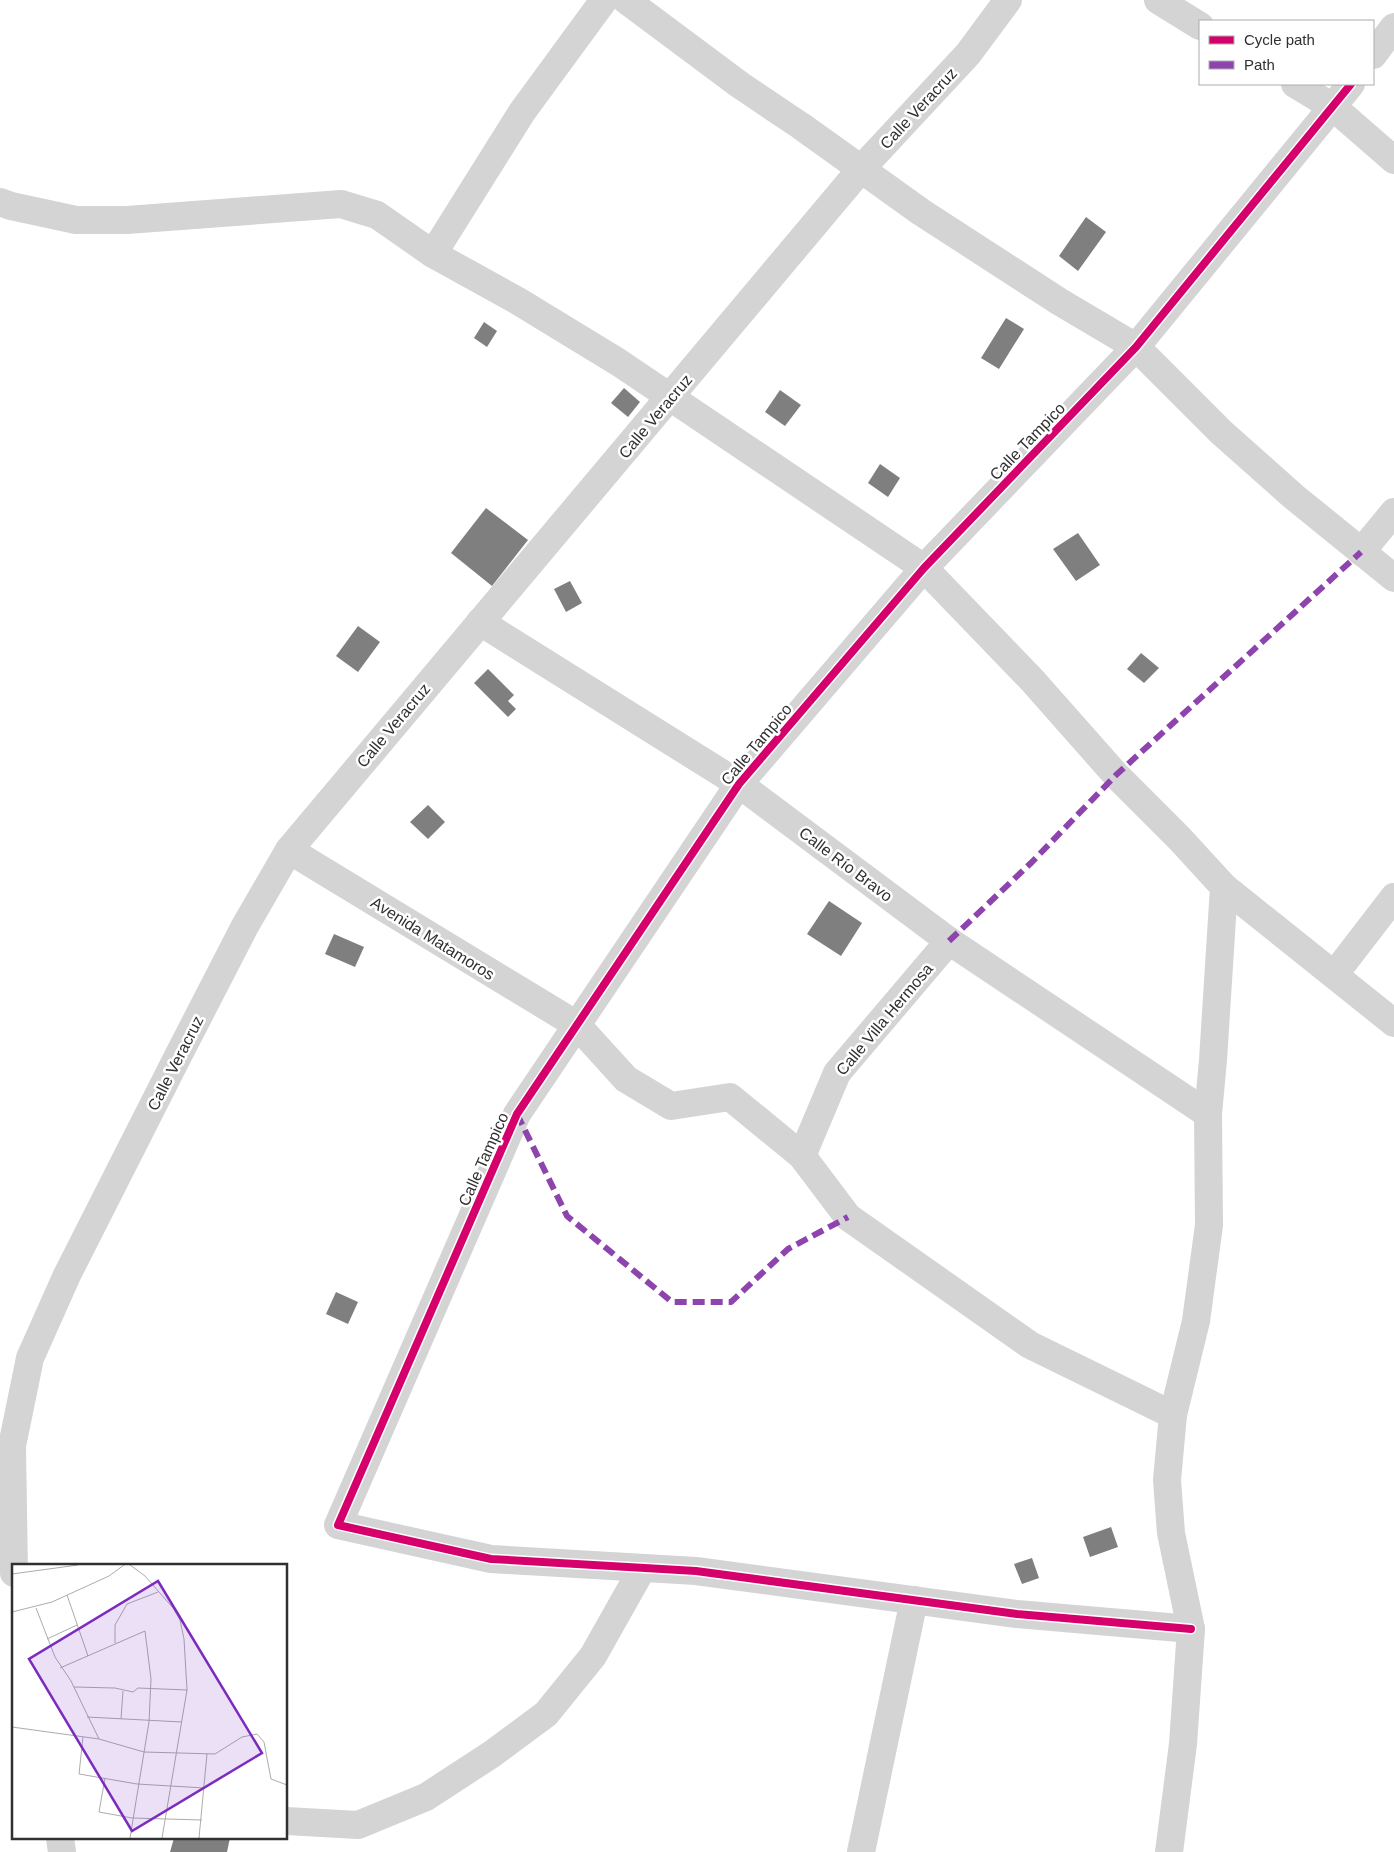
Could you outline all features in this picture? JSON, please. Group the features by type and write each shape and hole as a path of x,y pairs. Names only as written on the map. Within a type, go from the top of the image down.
{"street":[{"path":"433,254 522,112 604,0"},
{"path":"626,0 740,85 921,212 1060,302 1136,347 1221,432 1293,496 1394,578"},
{"name":"Calle Veracruz","path":"14,1564 12,1446 30,1358 67,1275 182,1049 245,926 290,850 861,169 968,54 1008,0"},
{"path":"1158,0 1199,25"},
{"path":"1374,54 1394,27"},
{"path":"1297,85 1333,107 1394,160"},
{"name":"Calle Tampico","path":"642,1569 491,1559 338,1525 517,1114 739,784 924,568 1136,347 1350,85"},
{"path":"0,202 76,220 127,220 342,204 377,215 433,254 526,306 671,397 924,568 1032,680 1116,775 1180,838 1224,887 1394,1023"},
{"path":"1362,552 1394,512"},
{"name":"Calle Río Bravo","path":"480,622 739,784 949,941 1208,1114"},
{"name":"Avenida Matamoros","path":"290,850 577,1025 626,1079 672,1106 730,1097 802,1156 848,1217 1030,1344 1173,1415"},
{"path":"1169,1852 1183,1744 1191,1629 1170,1524 1167,1480 1173,1415 1196,1321 1209,1226 1208,1114 1224,887"},
{"path":"1334,976 1394,896"},
{"name":"Calle Villa Hermosa","path":"802,1156 837,1074 949,941"},
{"path":"288,1821 358,1825 426,1796 492,1754 546,1714 593,1656 642,1569 696,1571 1017,1614 1191,1629"},
{"path":"861,1852 914,1600"}],"building":[{"path":"1086,217 1106,232 1078,271 1059,256"},
{"path":"1006,318 1024,329 999,369 981,358"},
{"path":"484,322 497,331 487,347 474,338"},
{"path":"624,388 640,402 628,417 611,403"},
{"path":"780,390 801,405 785,426 765,412"},
{"path":"880,464 900,478 888,497 868,483"},
{"path":"486,508 528,540 492,586 451,553"},
{"path":"1078,533 1100,565 1076,581 1053,549"},
{"path":"570,581 582,603 566,612 554,589"},
{"path":"358,626 380,642 358,672 336,656"},
{"path":"1141,653 1159,668 1144,683 1127,669"},
{"path":"488,669 514,695 508,701 516,709 508,717 474,683"},
{"path":"428,805 445,822 428,839 410,822"},
{"path":"829,901 862,923 841,956 807,934"},
{"path":"334,934 364,947 355,967 325,954"},
{"path":"336,1292 358,1302 348,1324 326,1314"},
{"path":"1111,1527 1118,1547 1090,1557 1083,1537"},
{"path":"1032,1558 1039,1578 1022,1584 1014,1564"},
{"path":"173,1840 230,1840 227,1852 170,1852"}],"marked path":[{"path":"949,941 1032,862 1116,775 1361,552"},
{"path":"517,1114 567,1216 672,1302 731,1302 788,1249 848,1217"}],"cycle path":[{"path":"1191,1629 1017,1614 696,1571 491,1559 338,1525 517,1114 739,784 924,568 1136,347 1350,85"}]}
